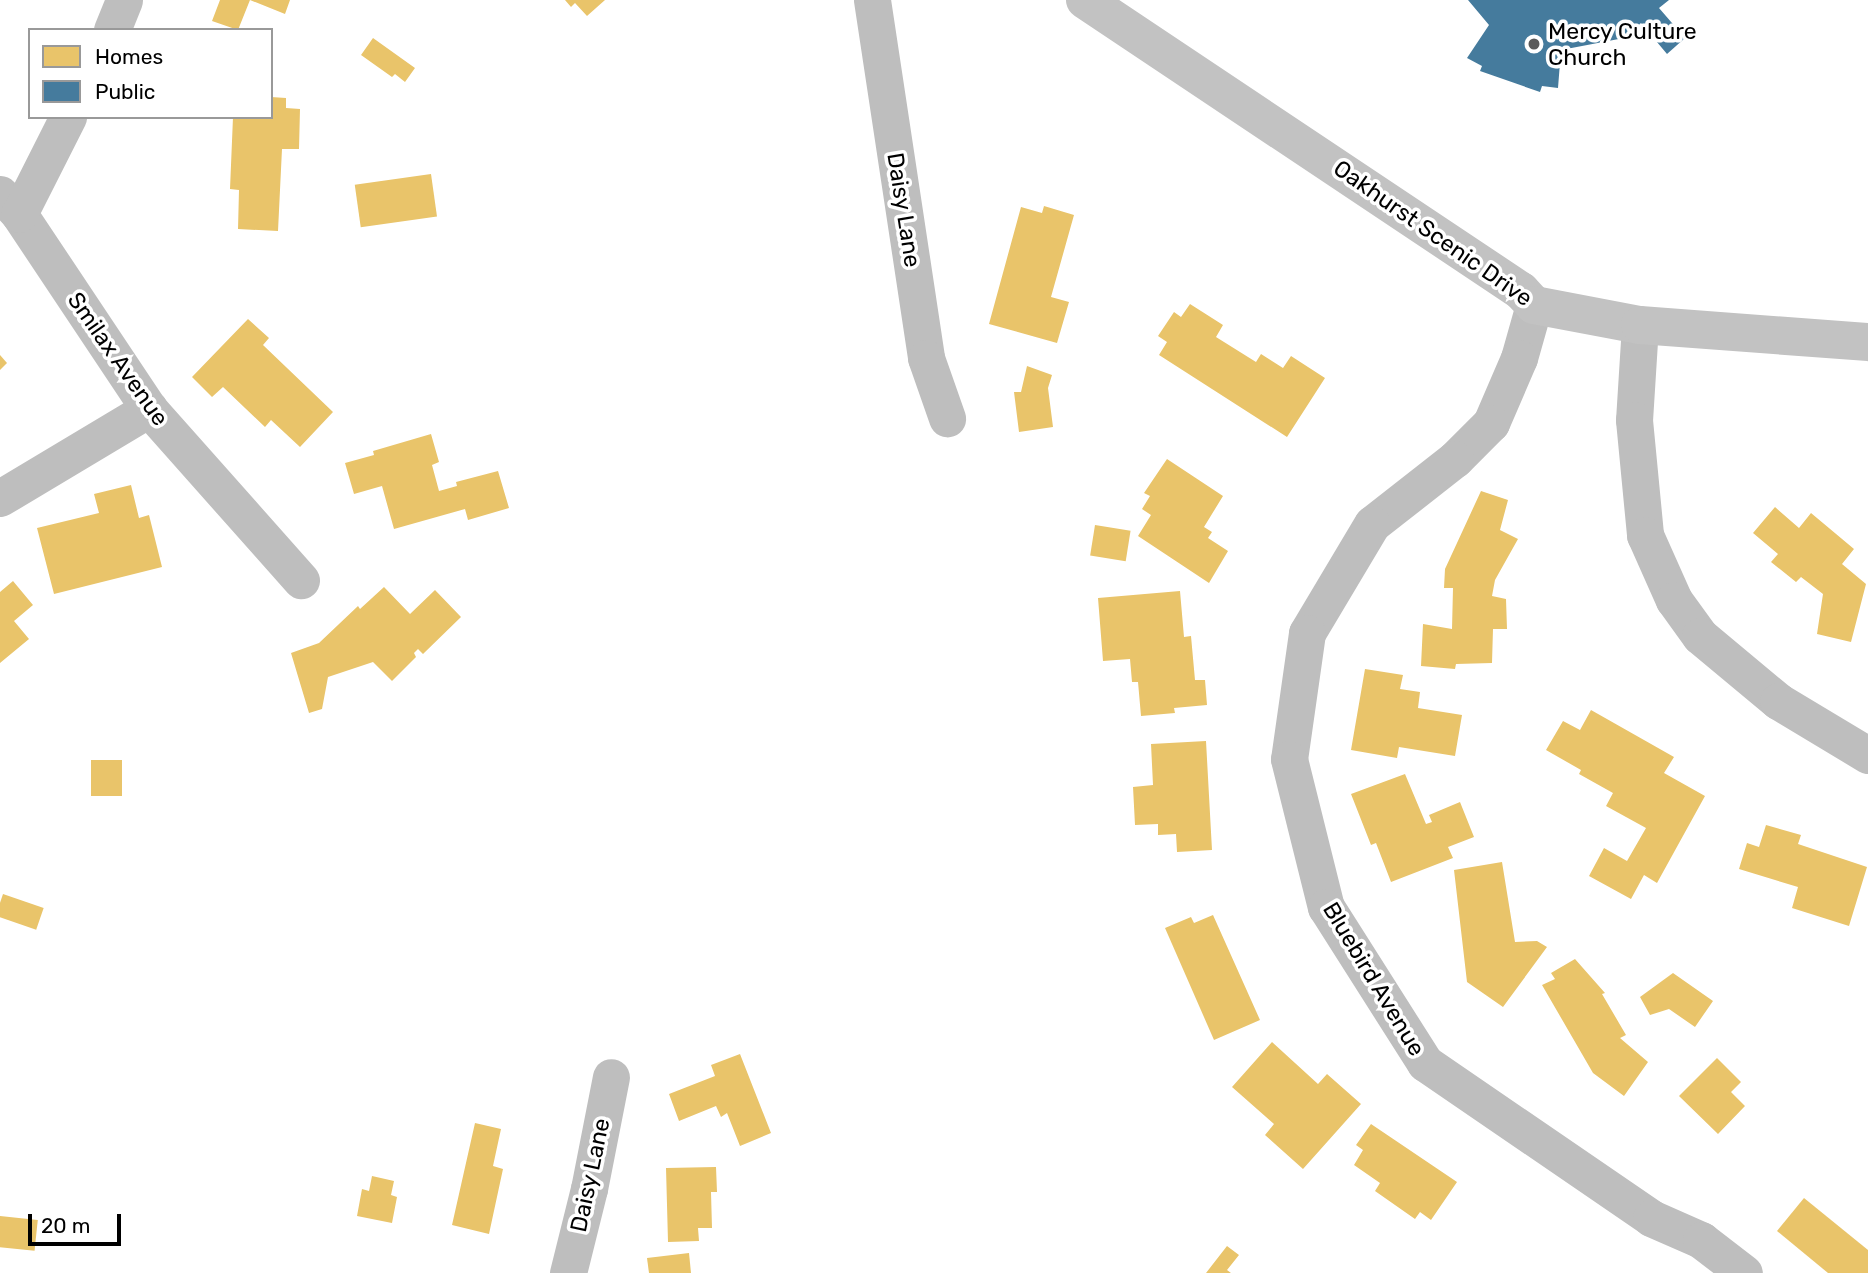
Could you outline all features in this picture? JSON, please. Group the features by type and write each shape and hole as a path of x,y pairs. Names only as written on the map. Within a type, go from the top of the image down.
{"street":[{"path":"114,28 124,0"},
{"name":"Daisy Lane","path":"872,0 926,358 947,418"},
{"name":"Oakhurst Scenic Drive","path":"1085,0 1498,275 1521,291 1534,305 1640,326 1868,342"},
{"path":"9,204 67,119"},
{"name":"Smilax Avenue","path":"9,204 149,409 301,580"},
{"name":"Bluebird Avenue","path":"1534,305 1519,358 1491,423 1455,459 1372,524 1307,633 1289,759 1326,907 1425,1063 1651,1219 1701,1240 1744,1273"},
{"path":"1640,326 1634,420 1645,535 1674,600 1700,636 1778,701 1868,755"},
{"path":"0,498 149,409"},
{"name":"Daisy Lane","path":"568,1273 589,1189 611,1077"}],"building: Homes":[{"path":"220,0 250,0 239,28 212,21"},
{"path":"250,0 290,0 285,14"},
{"path":"565,0 605,0 587,16 575,3 571,7"},
{"path":"373,38 415,68 405,82 395,74 392,77 361,55"},
{"path":"273,97 286,98 286,108 300,109 299,149 282,149 278,231 238,229 239,190 230,189 233,119 273,119"},
{"path":"431,174 437,217 361,227 355,185"},
{"path":"1044,206 1074,215 1051,297 1069,302 1057,343 989,324 1021,207 1042,213"},
{"path":"1190,304 1223,325 1216,337 1256,362 1261,354 1283,368 1291,356 1325,378 1287,437 1159,355 1167,342 1158,336 1174,312 1181,317"},
{"path":"248,319 269,338 263,345 333,412 300,447 271,420 265,427 223,387 212,397 192,377"},
{"path":"0,355 7,363 0,370"},
{"path":"1027,366 1052,375 1048,388 1053,427 1019,432 1014,392 1021,392"},
{"path":"431,434 439,462 432,465 439,491 457,486 456,482 498,471 509,508 468,520 465,509 394,529 382,486 354,494 345,463 374,455 373,451"},
{"path":"1167,459 1223,496 1204,527 1212,532 1208,538 1228,551 1209,583 1138,536 1151,515 1142,509 1150,496 1144,493"},
{"path":"131,485 139,518 149,515 162,567 54,594 37,528 99,513 94,494"},
{"path":"1481,491 1508,500 1500,530 1518,539 1495,580 1492,596 1506,599 1507,629 1493,629 1492,663 1456,664 1455,669 1421,666 1423,624 1452,629 1453,588 1444,588 1445,569"},
{"path":"1775,507 1799,528 1811,513 1854,549 1842,564 1866,584 1851,642 1817,634 1823,594 1801,577 1796,582 1771,562 1778,554 1753,533"},
{"path":"1095,525 1131,531 1126,561 1090,556"},
{"path":"13,581 33,605 14,621 29,639 0,663 0,592"},
{"path":"384,587 410,614 435,590 461,617 423,654 418,649 414,653 416,657 392,681 373,662 328,677 322,709 309,713 291,653 319,643 358,606 360,609"},
{"path":"1180,591 1184,637 1191,636 1195,680 1205,680 1207,705 1174,708 1175,713 1141,716 1138,682 1132,682 1130,659 1103,661 1098,598"},
{"path":"1365,669 1403,675 1400,689 1420,692 1418,708 1462,715 1455,756 1399,747 1397,758 1351,750"},
{"path":"1591,710 1674,757 1664,773 1705,796 1657,883 1644,875 1631,899 1589,876 1604,848 1627,861 1646,828 1606,806 1613,793 1579,774 1581,770 1546,750 1563,721 1580,730"},
{"path":"1206,741 1212,850 1177,852 1176,834 1158,835 1158,824 1135,825 1133,787 1153,785 1151,744"},
{"path":"91,760 122,760 122,796 91,796"},
{"path":"1405,774 1426,824 1432,822 1429,815 1460,802 1474,837 1448,847 1453,858 1391,882 1376,843 1371,845 1351,794"},
{"path":"1766,825 1801,835 1798,844 1867,867 1849,926 1792,908 1798,887 1739,869 1747,843 1759,847"},
{"path":"1502,862 1515,942 1537,941 1547,947 1503,1007 1467,982 1454,870"},
{"path":"3,894 44,908 36,930 0,917"},
{"path":"1213,915 1260,1020 1214,1040 1165,928 1191,917 1194,923"},
{"path":"1575,959 1605,993 1602,994 1626,1035 1620,1038 1648,1062 1624,1096 1593,1073 1542,985 1555,979 1551,973"},
{"path":"1673,973 1713,1001 1695,1027 1669,1009 1650,1015 1640,997"},
{"path":"1272,1042 1318,1084 1327,1074 1361,1104 1303,1169 1265,1135 1274,1124 1232,1087"},
{"path":"740,1054 771,1133 740,1146 727,1113 721,1117 716,1106 679,1121 669,1094 715,1076 711,1065"},
{"path":"1717,1058 1741,1082 1731,1092 1745,1106 1718,1134 1679,1096"},
{"path":"475,1123 501,1129 493,1166 503,1169 489,1234 452,1225"},
{"path":"1371,1124 1457,1182 1431,1220 1420,1212 1415,1219 1375,1191 1380,1183 1354,1165 1363,1150 1356,1145"},
{"path":"716,1167 717,1192 711,1192 712,1228 698,1228 699,1241 668,1242 666,1168"},
{"path":"372,1176 394,1181 391,1195 397,1197 392,1223 357,1216 362,1189 369,1191"},
{"path":"1804,1198 1868,1250 1868,1273 1828,1273 1777,1231"},
{"path":"0,1216 38,1220 35,1251 0,1247"},
{"path":"1227,1246 1239,1255 1227,1270 1231,1273 1206,1273"},
{"path":"689,1253 691,1273 649,1273 647,1258"}],"building: Public":[{"name":"Mercy Culture Church","path":"1468,0 1669,0 1659,8 1685,38 1667,54 1641,23 1624,38 1561,50 1558,88 1542,86 1540,92 1480,71 1482,66 1467,58 1489,25"}],"place":[{"name":"Mercy Culture Church","path":"1534,44"}]}
